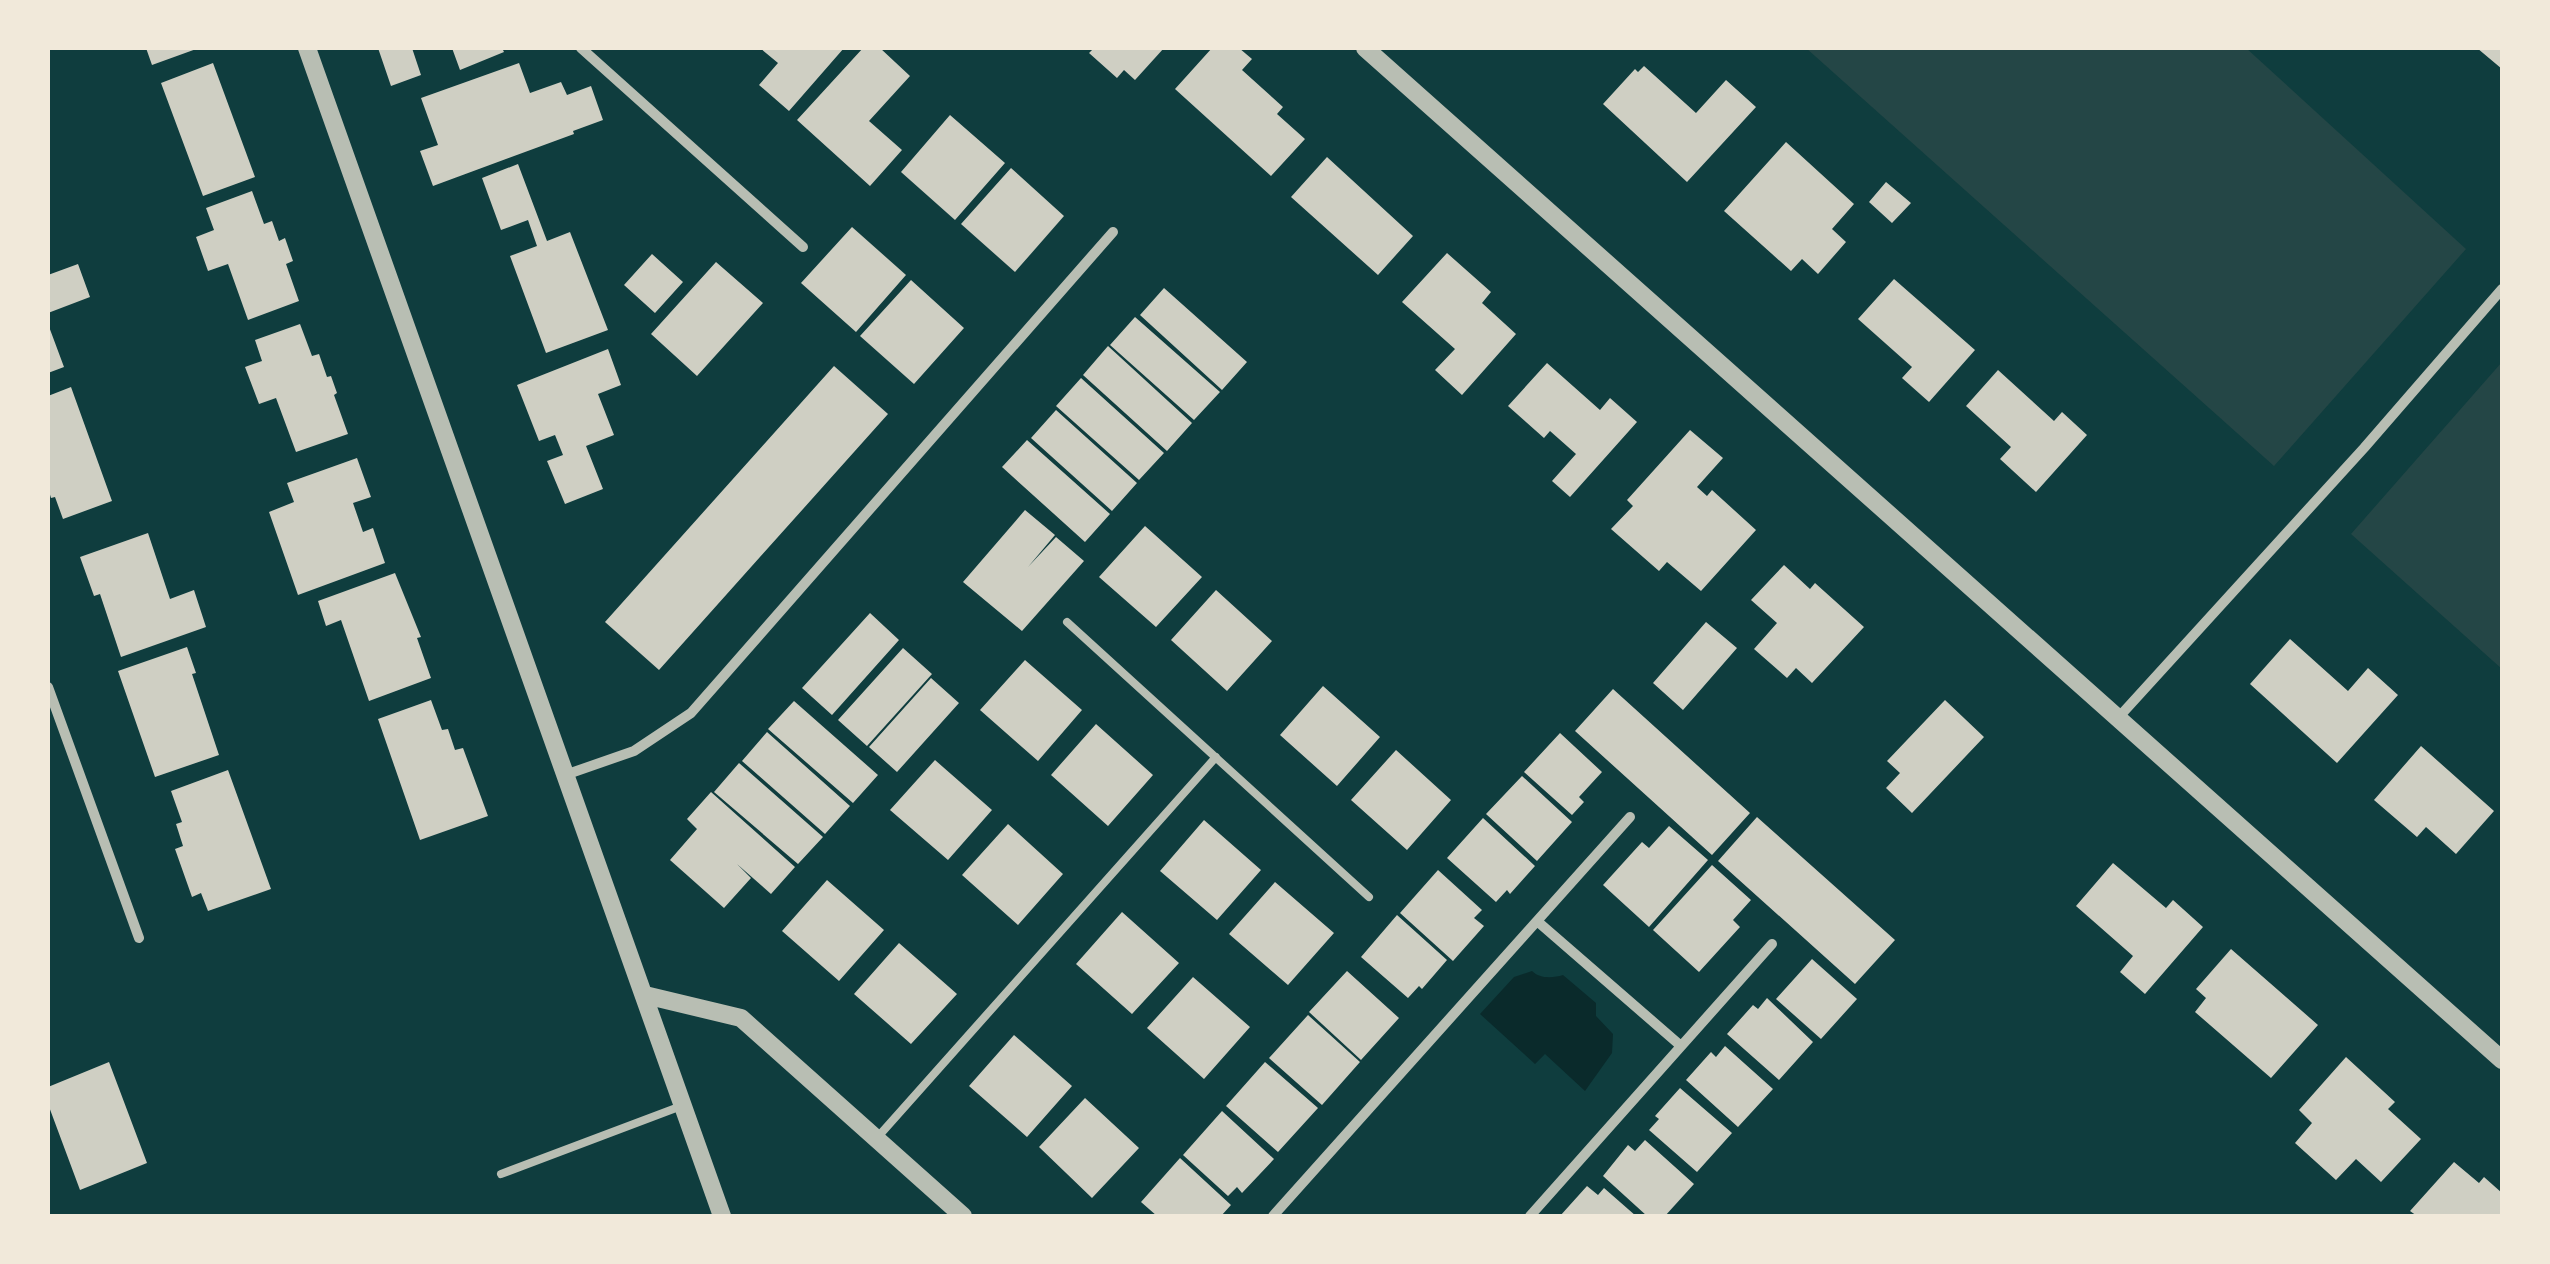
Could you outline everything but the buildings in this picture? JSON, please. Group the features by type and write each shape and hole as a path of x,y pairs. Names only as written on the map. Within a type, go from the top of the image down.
{"street":[{"path":"307,48 722,1216"},
{"path":"581,48 804,246"},
{"path":"1365,48 2502,1060"},
{"path":"565,775 634,751 692,713 1113,232"},
{"path":"2118,718 2364,448 2502,289"},
{"path":"48,687 139,938"},
{"path":"1273,1216 1630,816"},
{"path":"1536,921 1681,1046"},
{"path":"1530,1216 1772,944"},
{"path":"645,995 740,1018 963,1216"}],"lane":[{"path":"1067,622 1368,896"},
{"path":"876,1139 1216,758"},
{"path":"501,1174 684,1106"}],"shaded area":[{"path":"1806,48 2246,48 2466,249 2274,466"},
{"path":"2502,362 2502,669 2351,534"},
{"path":"1532,971 1547,977 1563,975 1596,1003 1596,1016 1613,1034 1612,1053 1585,1091 1545,1054 1535,1064 1480,1014 1514,977"}]}
